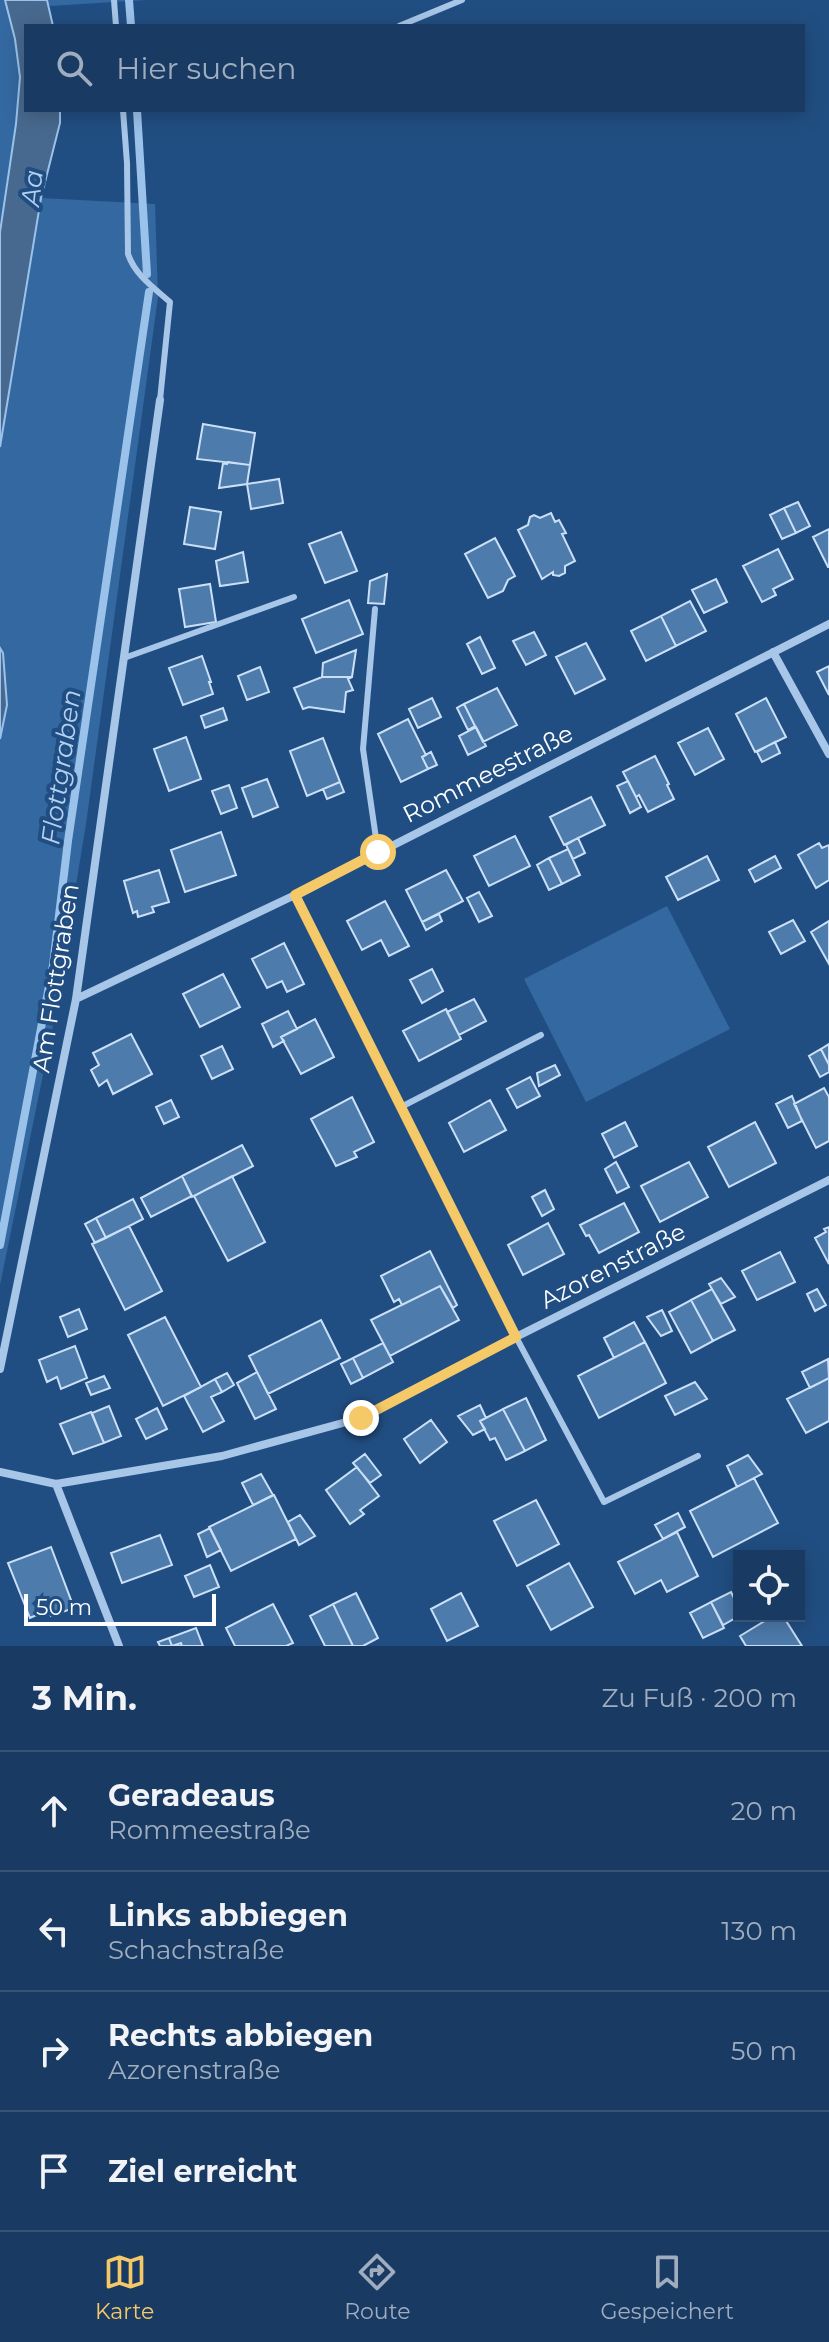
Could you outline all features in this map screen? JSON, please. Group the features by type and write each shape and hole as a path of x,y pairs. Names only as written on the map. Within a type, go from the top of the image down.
{"street":[{"name":"Am Flottgraben","path":"0,1369 76,999 160,400"},
{"name":"Rommeestraße","path":"76,999 295,895 829,624"},
{"path":"773,652 829,754"},
{"path":"295,895 516,1337"},
{"name":"Azorenstraße","path":"0,1472 56,1484 222,1456 361,1418 829,1180"},
{"path":"56,1484 119,1646"}],"lane":[{"path":"114,0 116,24"},
{"path":"404,24 462,0"},
{"path":"123,112 128,254 131,265 170,302 160,400"},
{"path":"124,658 294,597"},
{"path":"375,609 363,749 378,852"},
{"path":"401,1107 541,1035"},
{"path":"516,1337 604,1502 698,1456"}],"shaded area":[{"path":"0,0 5,0 13,29 20,79 15,137 0,232"},
{"path":"47,0 146,0 50,6"},
{"path":"41,198 155,204 158,297 86,824 52,1031 0,1285 0,739 7,705 0,648 0,447"},
{"path":"667,906 730,1029 586,1102 524,979"}],"water":[{"name":"Aa","path":"5,0 47,0 53,24 24,24 24,112 60,112 60,123 41,198 0,447 0,232 20,77"},
{"path":"0,648 7,705 0,739"}],"building":[{"path":"203,424 255,433 250,465 197,459"},
{"path":"223,463 250,465 247,484 219,488"},
{"path":"279,479 283,503 251,509 247,484"},
{"path":"798,502 810,526 796,533 784,508"},
{"path":"190,507 221,512 215,549 184,544"},
{"path":"784,508 796,533 782,539 770,515"},
{"path":"551,513 566,533 562,534 575,561 565,566 565,573 559,576 553,575 553,572 542,579 518,530 528,525 530,517 540,518"},
{"path":"829,529 829,567 828,567 813,537"},
{"path":"341,532 357,571 325,583 309,544"},
{"path":"495,538 515,576 508,580 503,591 488,598 465,554"},
{"path":"778,549 793,579 773,589 776,595 762,602 743,566"},
{"path":"243,552 248,582 220,586 216,561"},
{"path":"387,574 384,604 368,603 370,581"},
{"path":"716,579 727,602 704,613 692,590"},
{"path":"210,584 216,622 185,627 179,589"},
{"path":"349,600 363,634 316,653 302,619"},
{"path":"690,601 706,631 676,646 661,616"},
{"path":"661,616 676,646 646,661 631,631"},
{"path":"534,632 546,655 526,665 513,641"},
{"path":"480,637 495,668 482,674 467,644"},
{"path":"586,643 605,679 575,694 556,657"},
{"path":"356,650 352,677 322,677 323,663"},
{"path":"202,656 213,694 183,705 169,668"},
{"path":"829,666 829,695 817,672"},
{"path":"260,667 269,692 247,700 238,676"},
{"path":"322,677 352,677 348,679 353,690 346,692 344,712 309,707 303,709 294,688"},
{"path":"497,688 517,725 483,742 464,704"},
{"path":"432,698 441,717 418,728 409,709"},
{"path":"766,698 786,737 755,752 736,714"},
{"path":"464,704 475,726 468,730 457,708"},
{"path":"223,708 227,720 205,728 201,716"},
{"path":"408,719 426,755 422,757 428,769 401,782 378,734"},
{"path":"476,727 486,746 468,755 459,736"},
{"path":"708,728 724,759 695,775 678,743"},
{"path":"186,737 201,779 169,791 154,749"},
{"path":"323,738 340,782 307,796 290,751"},
{"path":"775,742 780,753 762,762 757,752"},
{"path":"431,752 437,765 428,769 422,757"},
{"path":"655,756 674,799 648,812 623,772"},
{"path":"267,779 278,807 253,817 242,788"},
{"path":"628,781 641,807 630,813 617,786"},
{"path":"340,782 344,792 327,799 323,789"},
{"path":"229,785 237,808 221,814 212,791"},
{"path":"591,797 605,825 564,845 550,817"},
{"path":"221,832 236,875 185,892 171,850"},
{"path":"515,836 530,866 489,886 474,856"},
{"path":"578,838 585,853 573,859 566,845"},
{"path":"819,843 822,848 829,845 829,880 816,888 798,855"},
{"path":"568,849 580,875 562,884 549,858"},
{"path":"707,856 719,880 678,900 666,877"},
{"path":"775,856 781,868 755,882 749,870"},
{"path":"549,858 562,884 549,890 537,865"},
{"path":"159,870 169,902 152,907 154,912 138,917 137,911 133,913 124,881"},
{"path":"446,870 463,901 422,922 406,890"},
{"path":"479,892 492,916 479,922 467,898"},
{"path":"385,901 409,946 389,956 381,940 362,950 347,921"},
{"path":"439,914 442,921 426,930 422,922"},
{"path":"793,920 805,941 781,954 769,932"},
{"path":"829,921 829,964 811,932"},
{"path":"284,943 304,984 287,992 282,981 267,988 252,959"},
{"path":"432,969 443,991 422,1003 410,980"},
{"path":"223,974 240,1007 200,1027 183,994"},
{"path":"474,999 486,1021 459,1035 447,1012"},
{"path":"446,1009 461,1039 419,1061 403,1031"},
{"path":"288,1011 297,1029 281,1037 284,1041 273,1047 262,1024"},
{"path":"315,1019 334,1057 301,1074 281,1037"},
{"path":"131,1034 152,1074 113,1094 107,1080 99,1086 91,1070 99,1065 93,1053"},
{"path":"829,1044 829,1065 821,1049"},
{"path":"222,1046 233,1069 212,1079 201,1056"},
{"path":"821,1049 829,1072 820,1077 809,1056"},
{"path":"555,1065 560,1075 539,1086 537,1073"},
{"path":"530,1077 540,1096 517,1108 507,1089"},
{"path":"824,1088 829,1097 829,1141 816,1148 794,1104"},
{"path":"792,1096 802,1121 788,1128 776,1104"},
{"path":"352,1097 374,1142 354,1152 357,1157 336,1166 311,1119"},
{"path":"171,1100 179,1117 164,1124 156,1107"},
{"path":"490,1100 506,1130 464,1152 449,1123"},
{"path":"625,1122 637,1146 614,1158 602,1134"},
{"path":"755,1122 776,1163 729,1187 708,1147"},
{"path":"242,1145 253,1166 192,1197 182,1176"},
{"path":"616,1162 629,1187 617,1193 605,1169"},
{"path":"689,1162 708,1197 660,1222 641,1186"},
{"path":"182,1176 192,1196 151,1217 141,1198"},
{"path":"232,1176 265,1242 228,1261 194,1196"},
{"path":"545,1190 554,1209 542,1216 532,1197"},
{"path":"133,1199 143,1219 106,1238 96,1218"},
{"path":"624,1203 639,1232 599,1253 580,1225"},
{"path":"96,1218 106,1238 95,1243 85,1224"},
{"path":"548,1223 564,1254 523,1275 508,1245"},
{"path":"129,1226 162,1291 125,1310 92,1244"},
{"path":"829,1227 829,1264 815,1238"},
{"path":"430,1251 457,1305 453,1308 440,1286 402,1305 399,1299 394,1302 381,1276"},
{"path":"780,1252 795,1282 757,1300 742,1271"},
{"path":"721,1278 735,1297 721,1304 709,1284"},
{"path":"440,1286 459,1320 390,1356 371,1320"},
{"path":"712,1289 735,1330 713,1341 691,1300"},
{"path":"817,1289 826,1305 815,1311 807,1294"},
{"path":"691,1300 713,1341 691,1353 669,1312"},
{"path":"79,1309 87,1329 68,1337 60,1317"},
{"path":"662,1310 672,1331 661,1336 647,1317"},
{"path":"165,1317 201,1387 163,1406 128,1335"},
{"path":"321,1320 340,1358 268,1394 249,1356"},
{"path":"634,1322 645,1342 614,1358 604,1338"},
{"path":"645,1342 666,1383 599,1418 578,1376"},
{"path":"383,1343 393,1362 363,1378 353,1358"},
{"path":"75,1346 87,1378 61,1389 57,1377 47,1382 39,1360"},
{"path":"353,1358 363,1378 351,1384 341,1364"},
{"path":"828,1359 829,1378 810,1388 802,1372"},
{"path":"257,1372 276,1409 255,1419 237,1383"},
{"path":"227,1373 234,1385 222,1392 215,1379"},
{"path":"104,1376 110,1388 91,1395 86,1383"},
{"path":"829,1378 829,1421 806,1433 787,1399"},
{"path":"215,1379 222,1392 211,1397 224,1421 203,1432 184,1396"},
{"path":"695,1382 707,1399 675,1415 665,1396"},
{"path":"526,1398 546,1440 525,1451 503,1409"},
{"path":"480,1405 486,1418 480,1421 485,1429 473,1435 458,1416"},
{"path":"109,1406 121,1436 104,1443 92,1413"},
{"path":"157,1408 167,1429 146,1439 136,1419"},
{"path":"503,1409 525,1451 506,1460 495,1438 490,1440 480,1421"},
{"path":"91,1412 104,1443 73,1454 60,1424"},
{"path":"431,1420 447,1442 420,1463 404,1439"},
{"path":"365,1454 381,1475 370,1483 353,1463"},
{"path":"748,1455 762,1474 737,1487 727,1466"},
{"path":"357,1467 379,1496 360,1510 364,1514 350,1524 326,1490"},
{"path":"261,1474 273,1495 253,1505 242,1483"},
{"path":"754,1478 778,1523 713,1557 690,1511"},
{"path":"274,1495 296,1539 231,1571 209,1527"},
{"path":"536,1500 559,1544 517,1566 494,1521"},
{"path":"678,1513 685,1527 663,1539 655,1525"},
{"path":"300,1515 315,1536 299,1545 288,1522"},
{"path":"210,1528 221,1550 207,1557 198,1534"},
{"path":"677,1532 698,1576 667,1592 661,1580 635,1594 618,1562"},
{"path":"160,1535 172,1565 122,1583 111,1553"},
{"path":"51,1547 74,1608 51,1616 48,1610 30,1618 8,1563"},
{"path":"569,1563 593,1607 551,1630 527,1586"},
{"path":"210,1565 219,1587 194,1597 185,1576"},
{"path":"731,1592 733,1619 723,1625 711,1602"},
{"path":"356,1593 378,1638 363,1646 353,1646 333,1604"},
{"path":"461,1593 478,1626 447,1641 431,1609"},
{"path":"711,1602 724,1628 703,1638 690,1613"},
{"path":"273,1604 293,1643 286,1646 235,1646 226,1628"},
{"path":"333,1604 353,1646 325,1646 310,1616"},
{"path":"763,1622 787,1622 802,1646 746,1646 740,1636"},
{"path":"196,1628 203,1646 182,1646 181,1643 172,1646 169,1638"},
{"path":"169,1638 172,1646 160,1646 158,1642"}],"waterway":[{"name":"Flottgraben","path":"129,0 131,24"},
{"name":"Flottgraben","path":"137,112 147,274"},
{"name":"Flottgraben","path":"0,1245 53,965 68,841 149,292"}],"route":[{"path":"361,1418 516,1337 295,895 378,852"}]}
